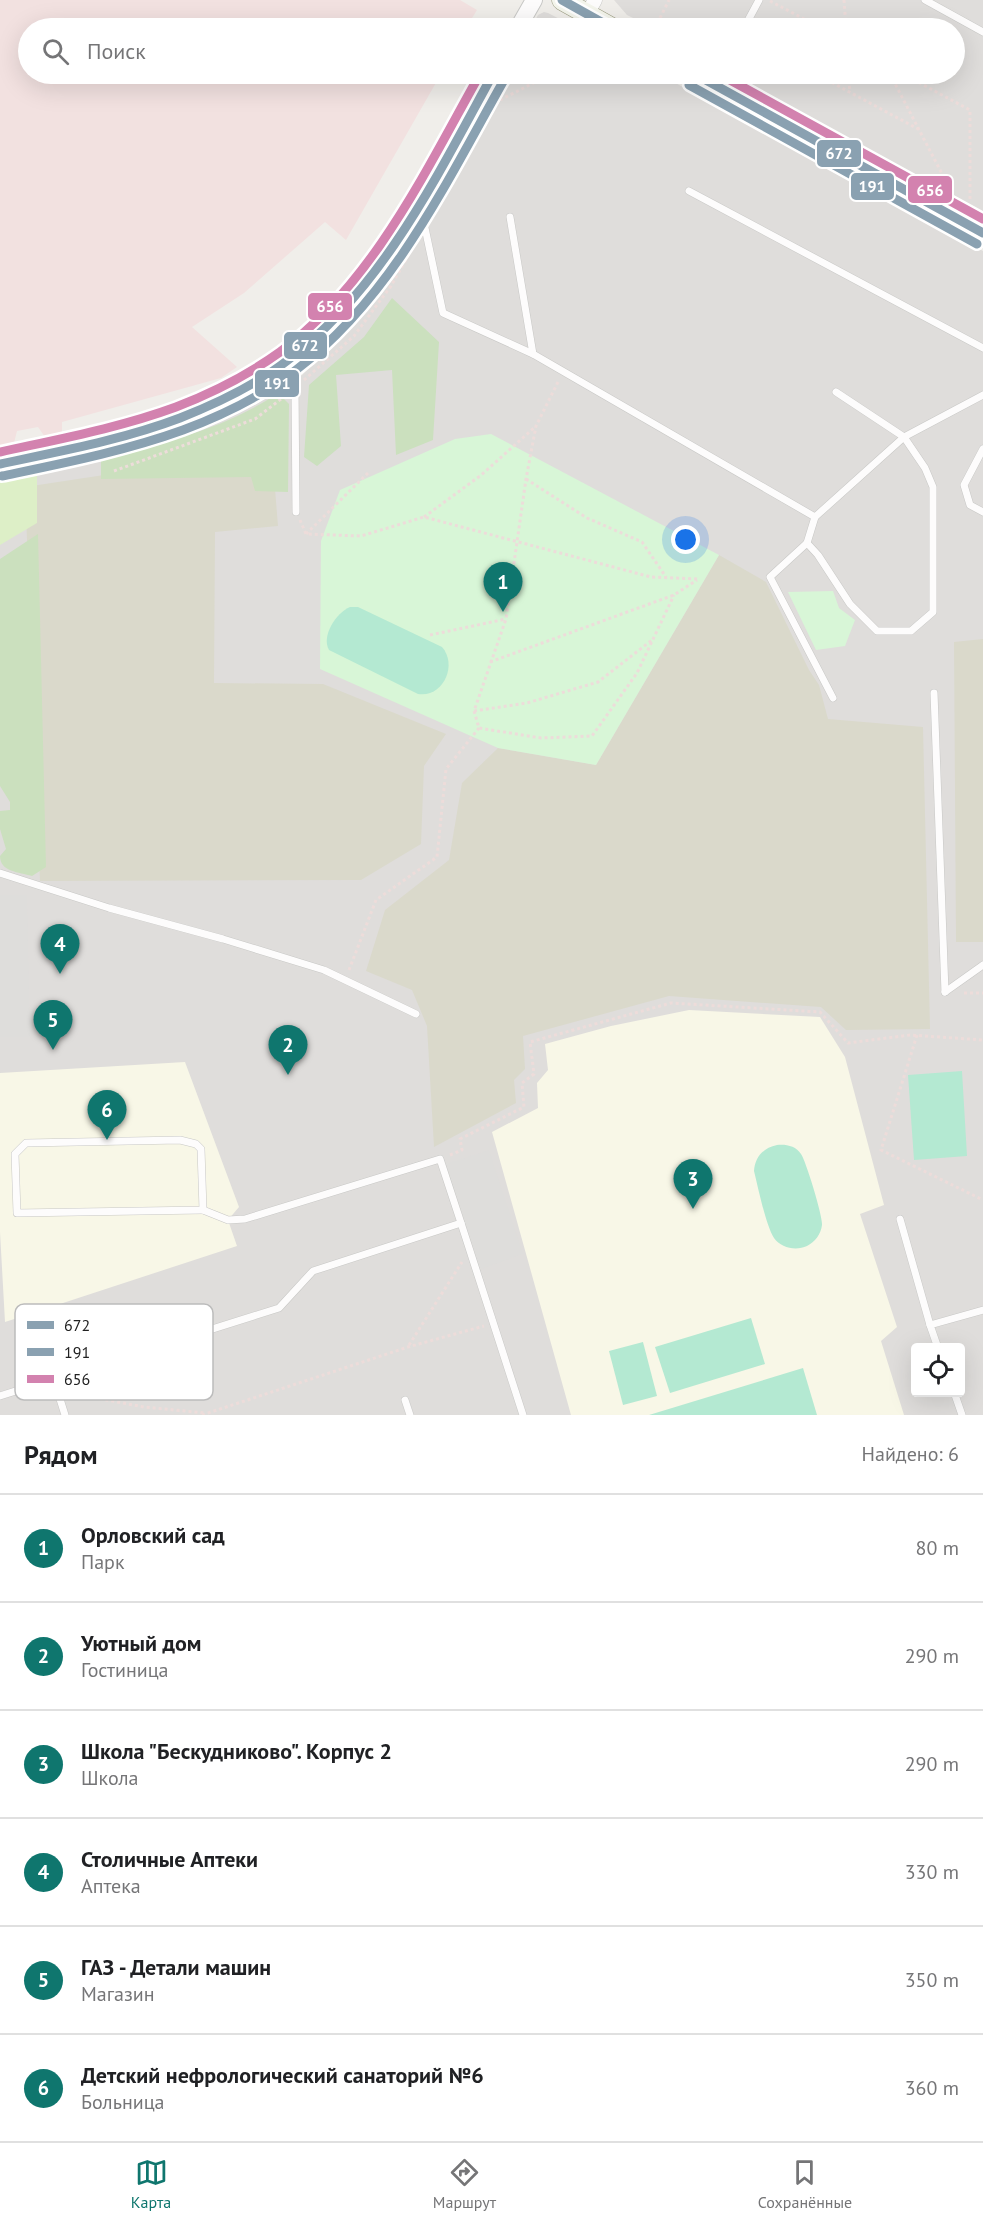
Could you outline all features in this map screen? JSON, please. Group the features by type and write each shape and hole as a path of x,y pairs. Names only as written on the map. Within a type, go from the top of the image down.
{"main road":[{"path":"562,0 591,7 602,18"},
{"path":"725,84 983,233"}],"street":[{"path":"524,18 534,0"},
{"path":"0,464 89,445 164,424 229,397 288,361 310,343 349,304 368,280 419,204 487,84"}],"lane":[{"path":"749,18 759,0"},
{"path":"925,0 958,18"},
{"path":"965,22 983,32"},
{"path":"689,191 983,348"},
{"path":"419,204 443,313 533,354 562,373 815,517"},
{"path":"510,217 533,354"},
{"path":"288,361 295,388 296,512"},
{"path":"807,543 850,604 877,631 911,631 933,612 933,487 925,468 904,437 836,392"},
{"path":"833,698 770,578 807,543 815,517 904,437 983,395"},
{"path":"983,449 964,485 970,505 983,512"},
{"path":"934,693 945,992 983,965"},
{"path":"0,873 109,908 223,939 317,968 416,1014"},
{"path":"203,1210 203,1167 201,1149 196,1144 180,1140 27,1143 15,1154 17,1213 203,1210 228,1220 245,1219 440,1159 523,1415"},
{"path":"900,1218 937,1343"},
{"path":"213,1329 279,1308 313,1271 461,1223"},
{"path":"930,1325 983,1310"},
{"path":"0,1396 15,1392"},
{"path":"956,1397 962,1415"},
{"path":"60,1400 65,1415"},
{"path":"405,1400 410,1415"}],"path":[{"path":"660,18 669,0"},
{"path":"768,0 802,18"},
{"path":"844,0 845,18"},
{"path":"500,100 531,84"},
{"path":"835,84 920,130"},
{"path":"849,84 850,92"},
{"path":"895,84 951,191"},
{"path":"922,84 970,110 970,201"},
{"path":"479,728 474,711 506,619 526,478 536,426 562,373"},
{"path":"306,534 361,536 424,517 480,476 536,426"},
{"path":"306,534 369,471"},
{"path":"526,478 587,518 642,542 666,578"},
{"path":"296,512 306,534"},
{"path":"424,517 651,577 699,579 674,595 490,662"},
{"path":"479,728 541,738 592,736 637,673 674,595"},
{"path":"430,635 506,619"},
{"path":"474,711 527,703 598,682 653,639"},
{"path":"346,980 376,900 437,857 446,769 479,728"},
{"path":"440,1159 462,1150 460,1139 524,1107 522,1083 534,1074 530,1042 671,1003 820,1012 848,1043 917,1035 983,1040"},
{"path":"917,1035 881,1150 983,1200"},
{"path":"408,1347 470,1250"},
{"path":"202,1415 408,1347 494,1323"},
{"path":"106,1400 144,1407 207,1413"}],"shaded area":[{"path":"0,0 460,0 477,10 472,18 18,18 18,84 435,84 346,240 325,222 244,293 192,327 237,367 221,378 62,422 62,433 45,437 38,427 17,431 14,443 0,446"},
{"path":"614,0 983,0 983,215 762,94 750,84 965,84 965,18 633,18 627,15"},
{"path":"544,12 558,18 536,18"},
{"path":"500,84 677,84 983,251 983,1415 0,1415 0,472 109,452 182,435 254,405 302,375 341,337 382,289 419,229"},
{"path":"270,427 278,526 215,532 214,683 323,684 446,734 424,766 421,844 361,880 40,881 25,487 203,460"},
{"path":"719,555 766,582 809,670 819,685 828,719 923,727 930,1029 846,1030 821,1007 669,996 523,1036 525,1069 514,1080 516,1103 434,1147 427,1026 412,990 366,971 385,910 449,860 462,783 498,748 596,765"},
{"path":"983,639 983,942 956,942 954,642"},
{"path":"0,895 27,895 30,1037 0,1037"},
{"path":"689,1010 820,1017 845,1057 884,1205 860,1214 897,1327 881,1341 904,1415 571,1415 492,1132 538,1108 537,1083 548,1070 545,1044 611,1026"},
{"path":"185,1062 239,1207 228,1220 237,1246 60,1304 15,1304 15,1319 5,1322 0,1232 0,1073"},
{"path":"489,1150 523,1254 481,1269 446,1164"}],"green space":[{"path":"392,298 439,342 433,440 396,455 392,370 336,375 341,446 317,466 304,457 309,385 364,337"},
{"path":"278,393 289,404 288,492 255,491 251,477 101,479 101,458 215,426"},
{"path":"491,434 719,555 596,765 498,748 320,669 321,541 340,490 455,439"},
{"path":"37,469 37,523 0,545 0,476"},
{"path":"38,534 46,867 32,876 7,868 3,865 0,856 6,849 0,829 0,811 10,810 10,802 0,786 0,559"},
{"path":"833,591 839,608 855,620 845,646 816,650 788,592"},
{"path":"350,607 358,607 442,647 449,662 448,671 441,686 427,694 418,694 329,650 327,638 331,625"},
{"path":"962,1071 967,1156 914,1160 908,1075"},
{"path":"777,1145 790,1146 801,1154 820,1212 822,1225 819,1235 803,1248 785,1246 774,1238 760,1196 754,1171 756,1161 764,1151"},
{"path":"751,1318 765,1364 670,1393 655,1347"},
{"path":"643,1342 657,1396 623,1405 609,1351"},
{"path":"803,1368 817,1415 649,1415"}],"transit line":[{"name":"672","path":"562,0 594,18"},
{"name":"656","path":"0,452 111,427 176,407 230,383 280,352 313,324 370,260 417,187 474,84"},
{"name":"672","path":"0,464 114,439 158,426 236,393 263,378 288,360 322,331 380,265 429,190 488,84"},
{"name":"191","path":"2,476 117,450 183,430 242,404 296,370 330,341 389,273 438,198 502,84"},
{"name":"672","path":"713,84 983,233"},
{"name":"656","path":"737,84 983,219"},
{"name":"191","path":"689,85 977,244"}],"place":[{"name":"Орловский сад","path":"503,612"},
{"name":"Столичные Аптеки","path":"60,974"},
{"name":"ГАЗ - Детали машин","path":"53,1050"},
{"name":"Уютный дом","path":"288,1075"},
{"name":"Детский нефрологический санаторий №6","path":"107,1140"},
{"name":"Школа \"Бескудниково\". Корпус 2","path":"693,1209"}]}
